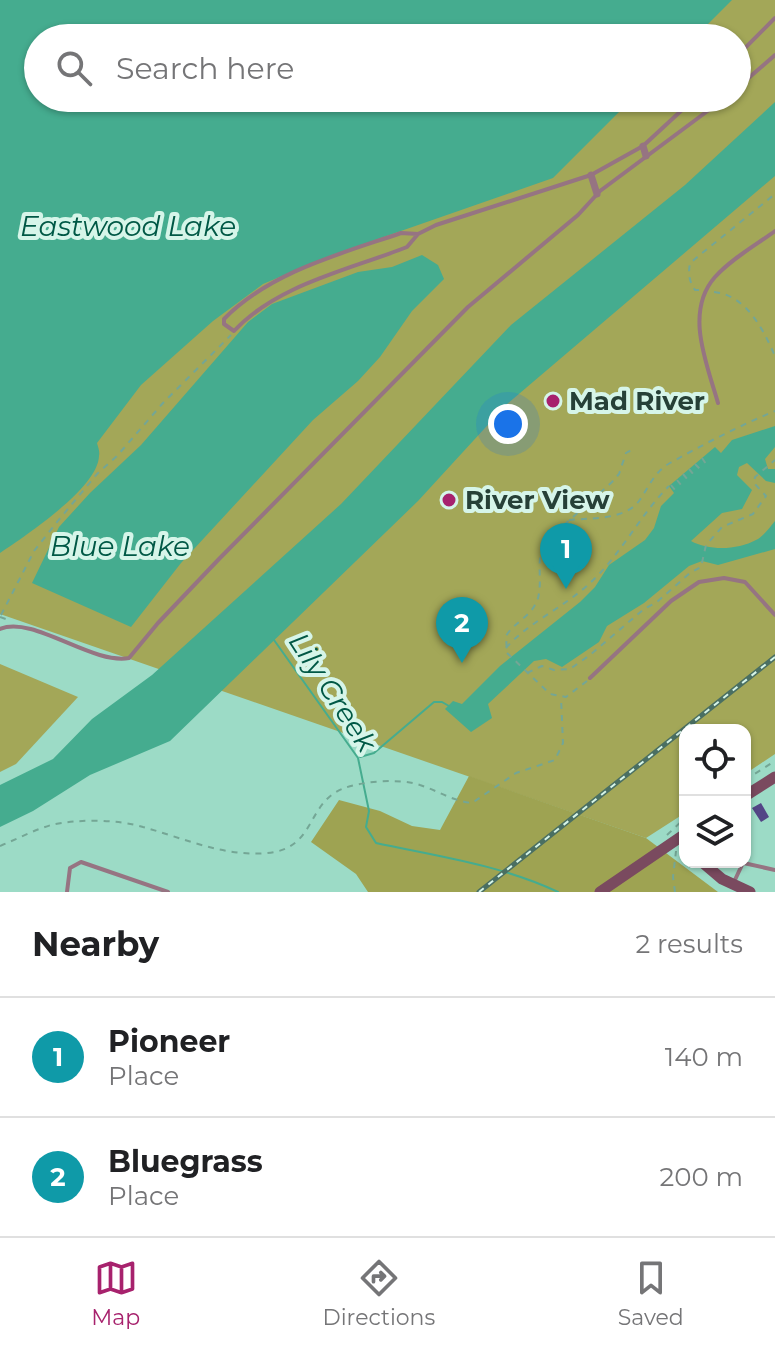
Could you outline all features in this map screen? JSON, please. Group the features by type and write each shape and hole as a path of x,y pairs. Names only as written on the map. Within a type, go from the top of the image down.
{"main road":[{"path":"751,792 775,777"},
{"path":"600,892 679,841"},
{"path":"710,868 733,885 750,892"}],"street":[{"path":"643,146 646,156"},
{"path":"591,175 597,194"}],"lane":[{"path":"751,42 775,18"},
{"path":"751,76 775,55"},
{"path":"418,234 401,233 350,250 265,286 224,319 224,324 234,331 249,315 289,292 407,247 418,234 436,225 591,175 643,146 680,112"},
{"path":"0,629 16,626 105,655 129,658 174,605 452,323 578,215 597,194 707,112"},
{"path":"718,403 700,337 700,310 705,291 717,275 775,231"},
{"path":"590,678 671,601 699,582 724,578 745,582 775,615"},
{"path":"67,892 70,868 78,862 168,892"},
{"path":"751,865 775,870"},
{"path":"733,885 739,868"}],"path":[{"path":"775,194 690,263 688,274 695,290 732,296 749,312 775,356"},
{"path":"13,622 0,618 34,551 97,474 234,331"},
{"path":"568,520 604,517 627,510 638,502 658,472 669,463 775,411"},
{"path":"590,678 571,695 561,698 550,694 506,651 504,642 508,632 529,614 537,599 541,548 612,482 619,474 626,453 635,448"},
{"path":"702,458 706,464"},
{"path":"526,673 542,666 554,670 570,669 703,564 706,545 722,527 753,514 760,505 766,496 754,483 755,477 775,460"},
{"path":"695,464 700,469"},
{"path":"689,469 694,475"},
{"path":"683,474 688,480"},
{"path":"677,480 681,485"},
{"path":"506,651 591,583 622,547 654,501 670,486 675,490"},
{"path":"0,846 50,826 105,823 140,826 217,849 265,854 285,851 298,843 329,796 343,788 380,782 418,783 472,803 516,773 555,760 563,743 561,698"},
{"path":"751,776 775,761"},
{"path":"675,892 673,877 679,841 666,834 679,823"}],"shaded area":[{"path":"0,0 775,0 775,754 751,770 751,724 679,724 679,817 646,838 0,614"},
{"path":"0,664 78,697 16,764 0,772"},
{"path":"469,776 646,838 679,863 679,868 686,868 718,892 368,892 356,874 311,842 339,800 380,811 412,826 440,830"}],"water":[{"name":"Eastwood Lake","path":"0,0 732,0 708,24 24,24 24,112 619,112 553,178 332,255 263,284 213,321 141,385 97,443 99,456 87,482 58,510 0,553"},
{"path":"775,102 775,176 507,404 418,501 170,741 90,775 33,811 0,827 0,785 53,759 92,719 152,675 341,504 511,325 685,185"},
{"name":"Blue Lake","path":"422,255 438,265 444,279 412,311 380,357 358,381 313,420 181,563 131,627 32,583 59,527 141,445 248,322 272,304 358,272 392,267"},
{"path":"775,426 775,447 765,459 768,469 775,469 775,483 766,481 747,463 739,467 737,475 752,490 742,509 722,513 691,541 715,548 741,546 759,539 775,521 775,549 718,565 702,561 689,566 644,603 607,626 599,642 562,667 546,659 534,661 488,704 492,718 471,732 445,709 453,701 462,704 500,666 580,602 595,587 609,565 645,540 654,528 661,506 674,493 669,486 715,447 721,453 732,440"}],"building":[{"path":"761,803 769,817 761,822 752,808"}],"waterway":[{"name":"Lily Creek","path":"274,640 358,758 369,811 366,827 376,843 491,868 558,892"},
{"path":"360,757 374,753 434,702 449,706"}],"railway":[{"path":"479,892 775,657"}],"place":[{"name":"Mad River","path":"553,401"},
{"name":"River View","path":"449,500"},
{"name":"Pioneer","path":"566,589"},
{"name":"Bluegrass","path":"462,663"}]}
